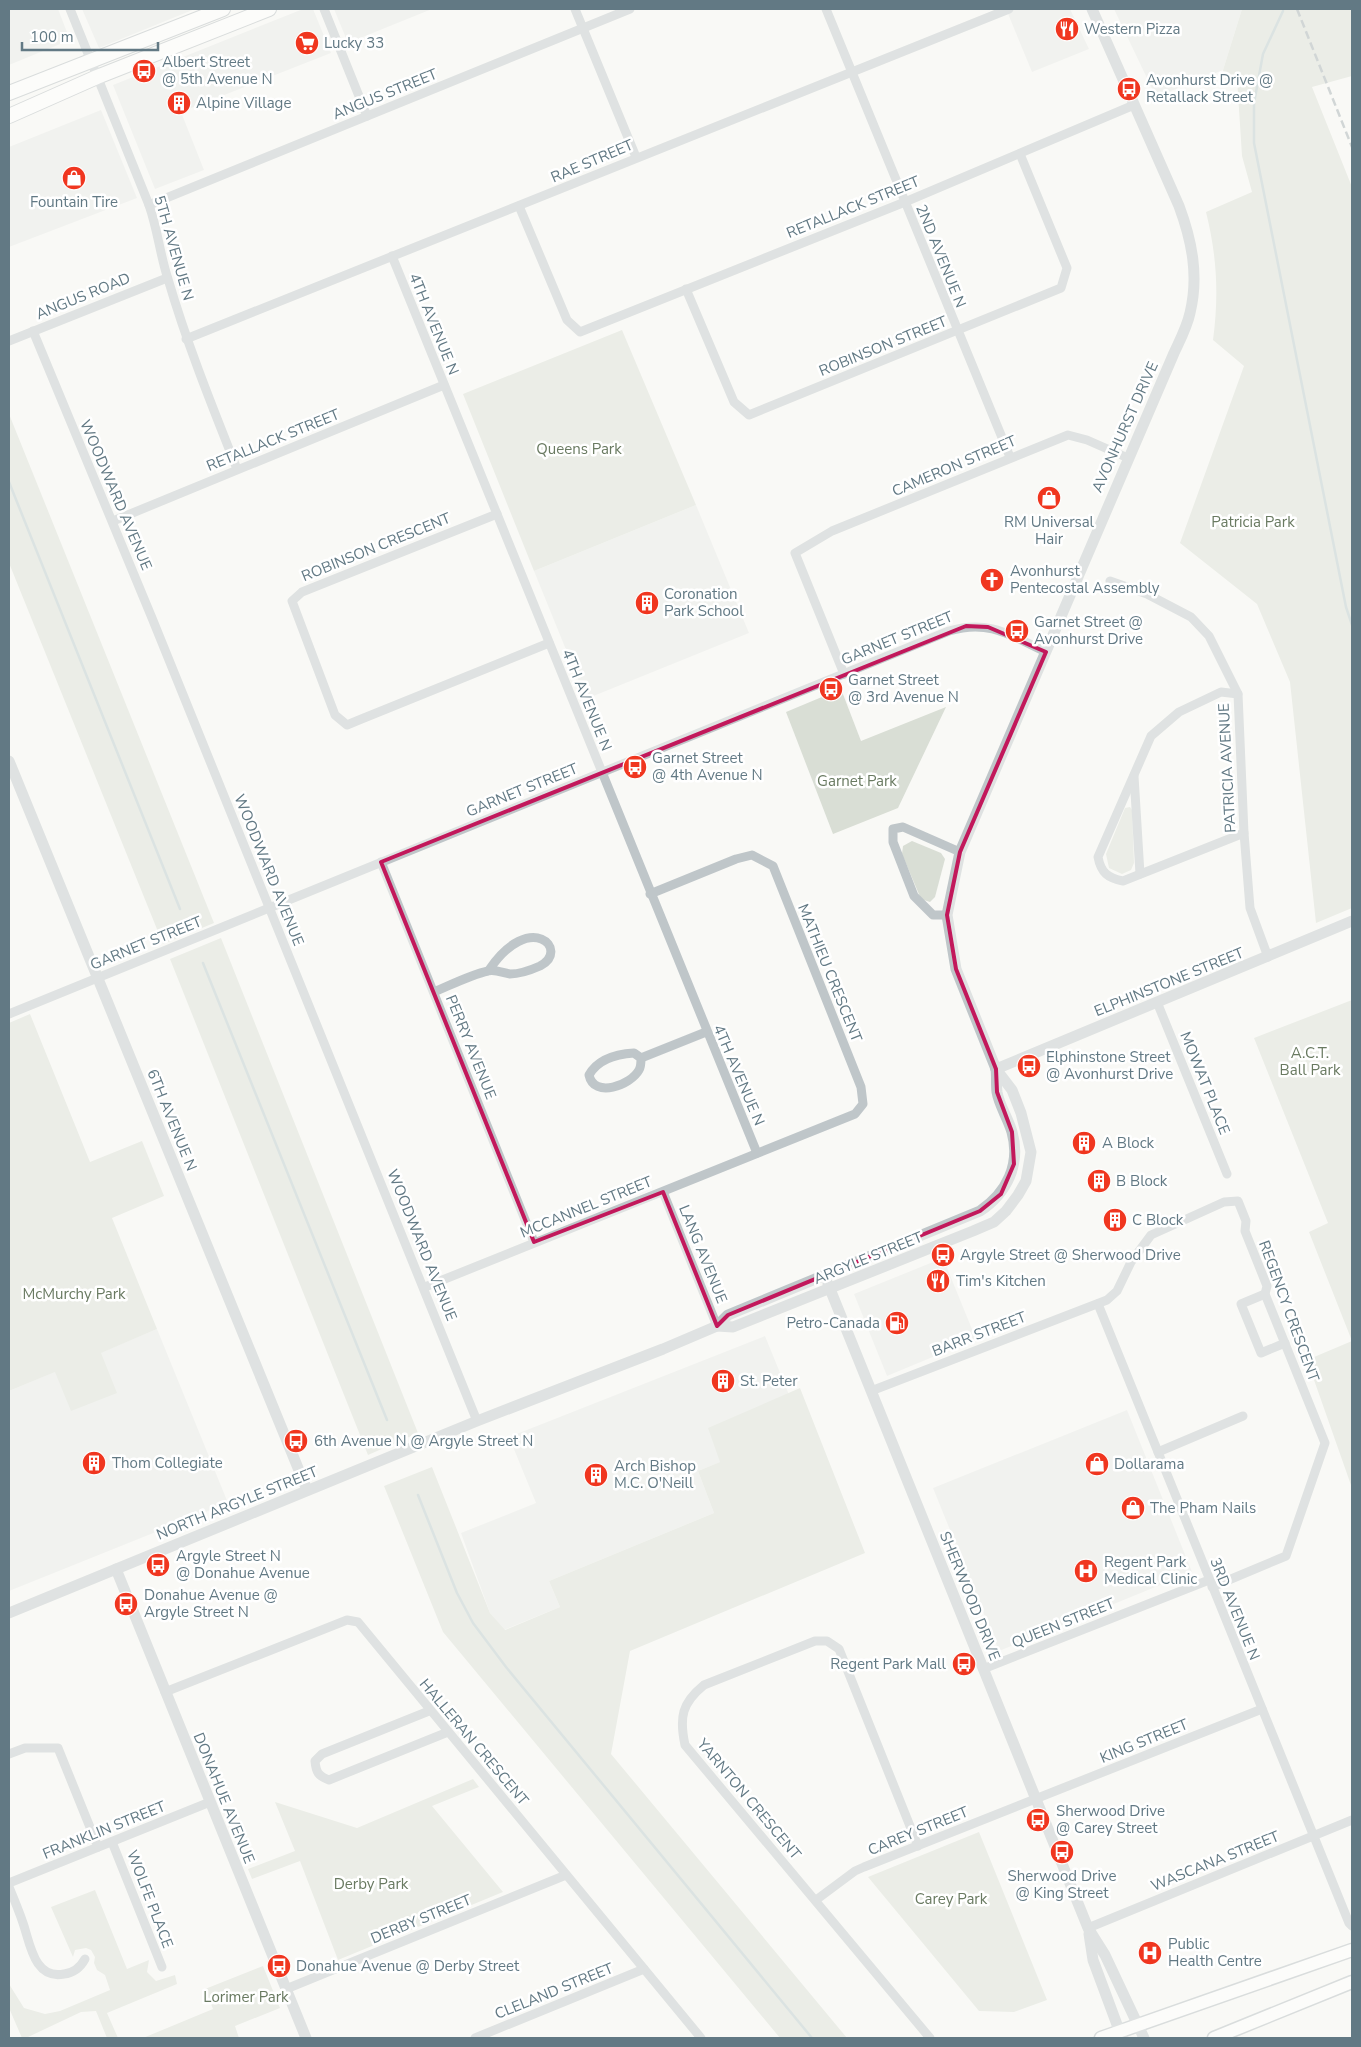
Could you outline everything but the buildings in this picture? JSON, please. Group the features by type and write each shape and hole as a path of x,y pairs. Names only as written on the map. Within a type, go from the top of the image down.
{"main road":[{"path":"9,93 223,9"},
{"path":"9,116 97,77 269,9"},
{"path":"1101,2038 1120,2035 1139,2025 1352,1950"},
{"path":"1214,2038 1352,1982"}],"street":[{"name":"5TH AVENUE N","path":"70,9 150,205 159,234 167,278 186,339 237,469"},
{"path":"324,9 367,116"},
{"path":"575,9 636,157"},
{"name":"ANGUS STREET","path":"150,205 630,9"},
{"name":"2ND AVENUE N","path":"826,9 1010,457"},
{"name":"RAE STREET","path":"186,339 1009,9"},
{"name":"AVONHURST DRIVE","path":"1018,1195 1026,1181 1031,1152 1030,1141 1012,1090 996,1069 956,969 947,915 960,852 1190,314 1194,274 1190,237 1092,9"},
{"name":"RETALLACK STREET","path":"519,206 567,320 580,332 904,202 1134,105"},
{"name":"ROBINSON STREET","path":"686,289 734,402 749,415 957,331 1061,288 1067,268 1020,154"},
{"name":"4TH AVENUE N","path":"392,256 706,1032 757,1153"},
{"name":"ANGUS ROAD","path":"9,341 167,278"},
{"name":"WOODWARD AVENUE","path":"33,331 113,521 425,1287 477,1421"},
{"name":"RETALLACK STREET","path":"113,521 444,385"},
{"name":"CAMERON STREET","path":"844,674 796,553 832,531 1068,435 1086,440 1128,458"},
{"name":"ROBINSON CRESCENT","path":"497,514 302,592 292,601 335,715 346,724 359,720 549,643"},
{"name":"PATRICIA AVENUE","path":"1110,581 1147,594 1191,618 1209,636 1238,694 1244,833 1250,908 1268,957"},
{"name":"GARNET STREET","path":"9,1014 966,626 988,627 1046,652"},
{"path":"1238,694 1221,692 1179,712 1151,736 1098,857 1100,868 1109,878 1123,881 1244,833"},
{"name":"6TH AVENUE N","path":"9,761 307,1490"},
{"path":"1134,773 1140,874"},
{"path":"947,915 933,915 914,896 893,842 893,829 903,826 960,852"},
{"name":"MATHIEU CRESCENT","path":"650,894 736,859 752,855 773,866 862,1087 863,1104 855,1114 757,1153"},
{"name":"PERRY AVENUE","path":"382,862 534,1242"},
{"name":"ELPHINSTONE STREET","path":"996,1069 1352,921"},
{"path":"434,992 489,970 512,974 526,972 549,959 551,950 547,941 538,936 529,936 501,952 489,970"},
{"name":"MOWAT PLACE","path":"1157,1002 1227,1174"},
{"path":"641,1058 706,1032"},
{"path":"634,1053 641,1058 639,1070 622,1082 602,1089 596,1087 591,1082 589,1075 593,1068 610,1058 634,1053"},
{"name":"AVONHURST DRIVE","path":"996,1069 997,1092 1012,1132 1015,1148 1014,1164 1009,1180"},
{"name":"MCCANNEL STREET","path":"425,1287 757,1153"},
{"name":"ARGYLE STREET","path":"477,1421 717,1326 728,1315 980,1211 1001,1194 1009,1180"},
{"name":"LANG AVENUE","path":"663,1192 717,1326"},
{"name":"ARGYLE STREET","path":"717,1326 733,1327 830,1290 994,1222 1006,1211 1018,1195"},
{"name":"REGENCY CRESCENT","path":"1098,1304 1107,1300 1117,1291 1131,1262 1151,1235 1224,1202 1238,1201 1246,1221 1245,1231 1267,1286 1265,1294 1324,1444 1286,1556 1210,1584"},
{"name":"SHERWOOD DRIVE","path":"824,1276 1088,1928 1105,1955 1144,2038"},
{"path":"1265,1294 1241,1304 1261,1353 1285,1343"},
{"name":"BARR STREET","path":"871,1391 1098,1304"},
{"name":"3RD AVENUE N","path":"1098,1304 1210,1584 1351,1925"},
{"path":"1158,1452 1243,1416"},
{"name":"NORTH ARGYLE STREET","path":"9,1613 477,1421"},
{"name":"DONAHUE AVENUE","path":"116,1569 306,2038"},
{"name":"QUEEN STREET","path":"983,1669 1210,1584"},
{"name":"HALLERAN CRESCENT","path":"165,1692 348,1620 358,1622 429,1711 700,2038"},
{"name":"YARNTON CRESCENT","path":"918,1846 839,1650 827,1641 815,1641 704,1685 692,1695 683,1712 682,1729 685,1745 930,2038"},
{"name":"KING STREET","path":"1036,1799 1262,1709"},
{"path":"429,1711 322,1754 315,1761 316,1771 322,1777 329,1780 448,1732"},
{"path":"9,1754 25,1748 58,1748 98,1847"},
{"name":"CAREY STREET","path":"816,1900 855,1871 1036,1799"},
{"name":"FRANKLIN STREET","path":"9,1883 210,1802"},
{"name":"WASCANA STREET","path":"1088,1928 1352,1820"},
{"name":"WOLFE PLACE","path":"112,1842 162,1967"},
{"name":"DERBY STREET","path":"286,1989 566,1875"},
{"path":"9,1887 22,1921 30,1951 42,1968 53,1974 65,1974 78,1969 85,1959"},
{"name":"SHERWOOD DRIVE","path":"1088,1928 1093,1960 1120,2035"},
{"name":"CLELAND STREET","path":"475,2038 644,1969"}],"highlighted area":[{"path":"966,626 988,627 1046,652 960,852 947,915 956,969 996,1069 997,1092 1012,1132 1014,1164 1001,1194 980,1211 728,1315 717,1326 663,1192 534,1242 381,862 949,631"}],"shaded area":[{"path":"9,9 58,9 70,40 9,65"},
{"path":"82,9 195,9 99,48"},
{"path":"303,9 313,9 331,53 181,112 204,170 155,189 113,85"},
{"path":"334,9 432,9 348,43"},
{"path":"1006,9 1070,9 1089,49 1032,72"},
{"path":"1114,9 1242,9 1223,70 1156,97"},
{"path":"101,110 137,198 9,247 9,147"},
{"path":"696,505 749,633 586,699 534,571"},
{"path":"943,1258 976,1339 887,1376 854,1294"},
{"path":"157,1329 228,1503 9,1591 9,1391"},
{"path":"765,1336 803,1429 698,1471 714,1513 549,1581 560,1607 504,1630 490,1613 461,1533 536,1503 509,1437"},
{"path":"1127,1410 1192,1572 999,1651 933,1488"}],"green space":[{"name":"Patricia Park","path":"1242,9 1352,9 1352,76 1312,87 1352,187 1352,908 1316,923 1290,682 1257,604 1180,543 1244,366 1213,340 1216,276 1213,244 1206,212 1252,192 1242,156 1237,78 1226,81 1223,70"},
{"name":"Queens Park","path":"622,330 696,505 534,571 463,394"},
{"path":"9,414 214,923 163,944 9,563"},
{"name":"Garnet Park","path":"841,689 861,741 946,707 898,808 833,834 786,712"},
{"path":"1130,807 1132,810 1134,863 1131,870 1122,874 1109,868 1106,854 1125,808"},
{"path":"912,841 941,853 945,859 935,897 930,902 921,899 902,854 903,846"},
{"path":"221,938 418,1433 368,1455 170,959"},
{"name":"A.C.T. Ball Park","path":"1352,1000 1352,1341 1309,1232 1328,1223 1254,1038"},
{"name":"McMurchy Park","path":"30,1014 90,1162 142,1141 164,1196 112,1218 157,1329 101,1353 117,1393 71,1411 55,1372 9,1391 9,1023"},
{"path":"1352,1341 1352,1488 1307,1360"},
{"path":"800,1388 865,1553 630,1651 611,1754 847,2038 780,2038 443,1632 384,1486 432,1467 490,1613 505,1630 560,1607 549,1581 714,1513 698,1471 720,1462 708,1428"},
{"name":"Derby Park","path":"473,1779 479,1787 432,1806 503,1892 338,1960 300,1861 252,1879 248,1869 295,1851 275,1802 357,1828"},
{"name":"Carey Park","path":"979,1832 1047,2000 1014,2012 979,2011 868,1877"},
{"path":"95,1890 127,1969 149,1960 147,1972 156,1981 175,1975 177,1984 107,2013 118,2038 107,2038 96,2011 81,2012 26,2038 22,2038 9,2008 9,1984 24,2008 45,2014 60,2011 110,1990 105,1975 97,1970 94,1963 95,1957 91,1950 86,1948 75,1950 73,1957 51,1907"},
{"name":"Lorimer Park","path":"263,1966 280,2008 235,2026 239,2038 143,2038 213,2009 205,1989"}],"waterway":[{"path":"1283,11 1263,54 1254,103 1254,143 1346,607 1352,625"},
{"path":"9,482 180,909"},
{"path":"203,963 387,1420"},
{"path":"418,1495 457,1593 473,1623 506,1667 812,2038"}],"railway":[{"path":"1297,9 1352,147"}],"place":[{"name":"Western Pizza","path":"1067,29"},
{"name":"Lucky 33","path":"307,43"},
{"name":"Albert Street @ 5th Avenue N","path":"144,71"},
{"name":"Avonhurst Drive @ Retallack Street","path":"1129,89"},
{"name":"Alpine Village","path":"179,103"},
{"name":"Fountain Tire","path":"74,178"},
{"name":"RM Universal Hair","path":"1049,498"},
{"name":"Avonhurst Pentecostal Assembly","path":"992,580"},
{"name":"Coronation Park School","path":"647,603"},
{"name":"Garnet Street @ Avonhurst Drive","path":"1017,631"},
{"name":"Garnet Street @ 3rd Avenue N","path":"831,689"},
{"name":"Garnet Street @ 4th Avenue N","path":"635,767"},
{"name":"Elphinstone Street @ Avonhurst Drive","path":"1029,1066"},
{"name":"A Block","path":"1084,1143"},
{"name":"B Block","path":"1099,1181"},
{"name":"C Block","path":"1115,1220"},
{"name":"Argyle Street @ Sherwood Drive","path":"943,1255"},
{"name":"Tim's Kitchen","path":"938,1281"},
{"name":"Petro-Canada","path":"897,1323"},
{"name":"St. Peter","path":"723,1381"},
{"name":"6th Avenue N @ Argyle Street N","path":"296,1441"},
{"name":"Thom Collegiate","path":"94,1463"},
{"name":"Dollarama","path":"1097,1464"},
{"name":"Arch Bishop M.C. O'Neill","path":"596,1475"},
{"name":"The Pham Nails","path":"1133,1508"},
{"name":"Argyle Street N @ Donahue Avenue","path":"158,1565"},
{"name":"Regent Park Medical Clinic","path":"1086,1571"},
{"name":"Donahue Avenue @ Argyle Street N","path":"126,1604"},
{"name":"Regent Park Mall","path":"964,1664"},
{"name":"Sherwood Drive @ Carey Street","path":"1038,1820"},
{"name":"Sherwood Drive @ King Street","path":"1062,1852"},
{"name":"Public Health Centre","path":"1150,1953"},
{"name":"Donahue Avenue @ Derby Street","path":"279,1966"}]}
